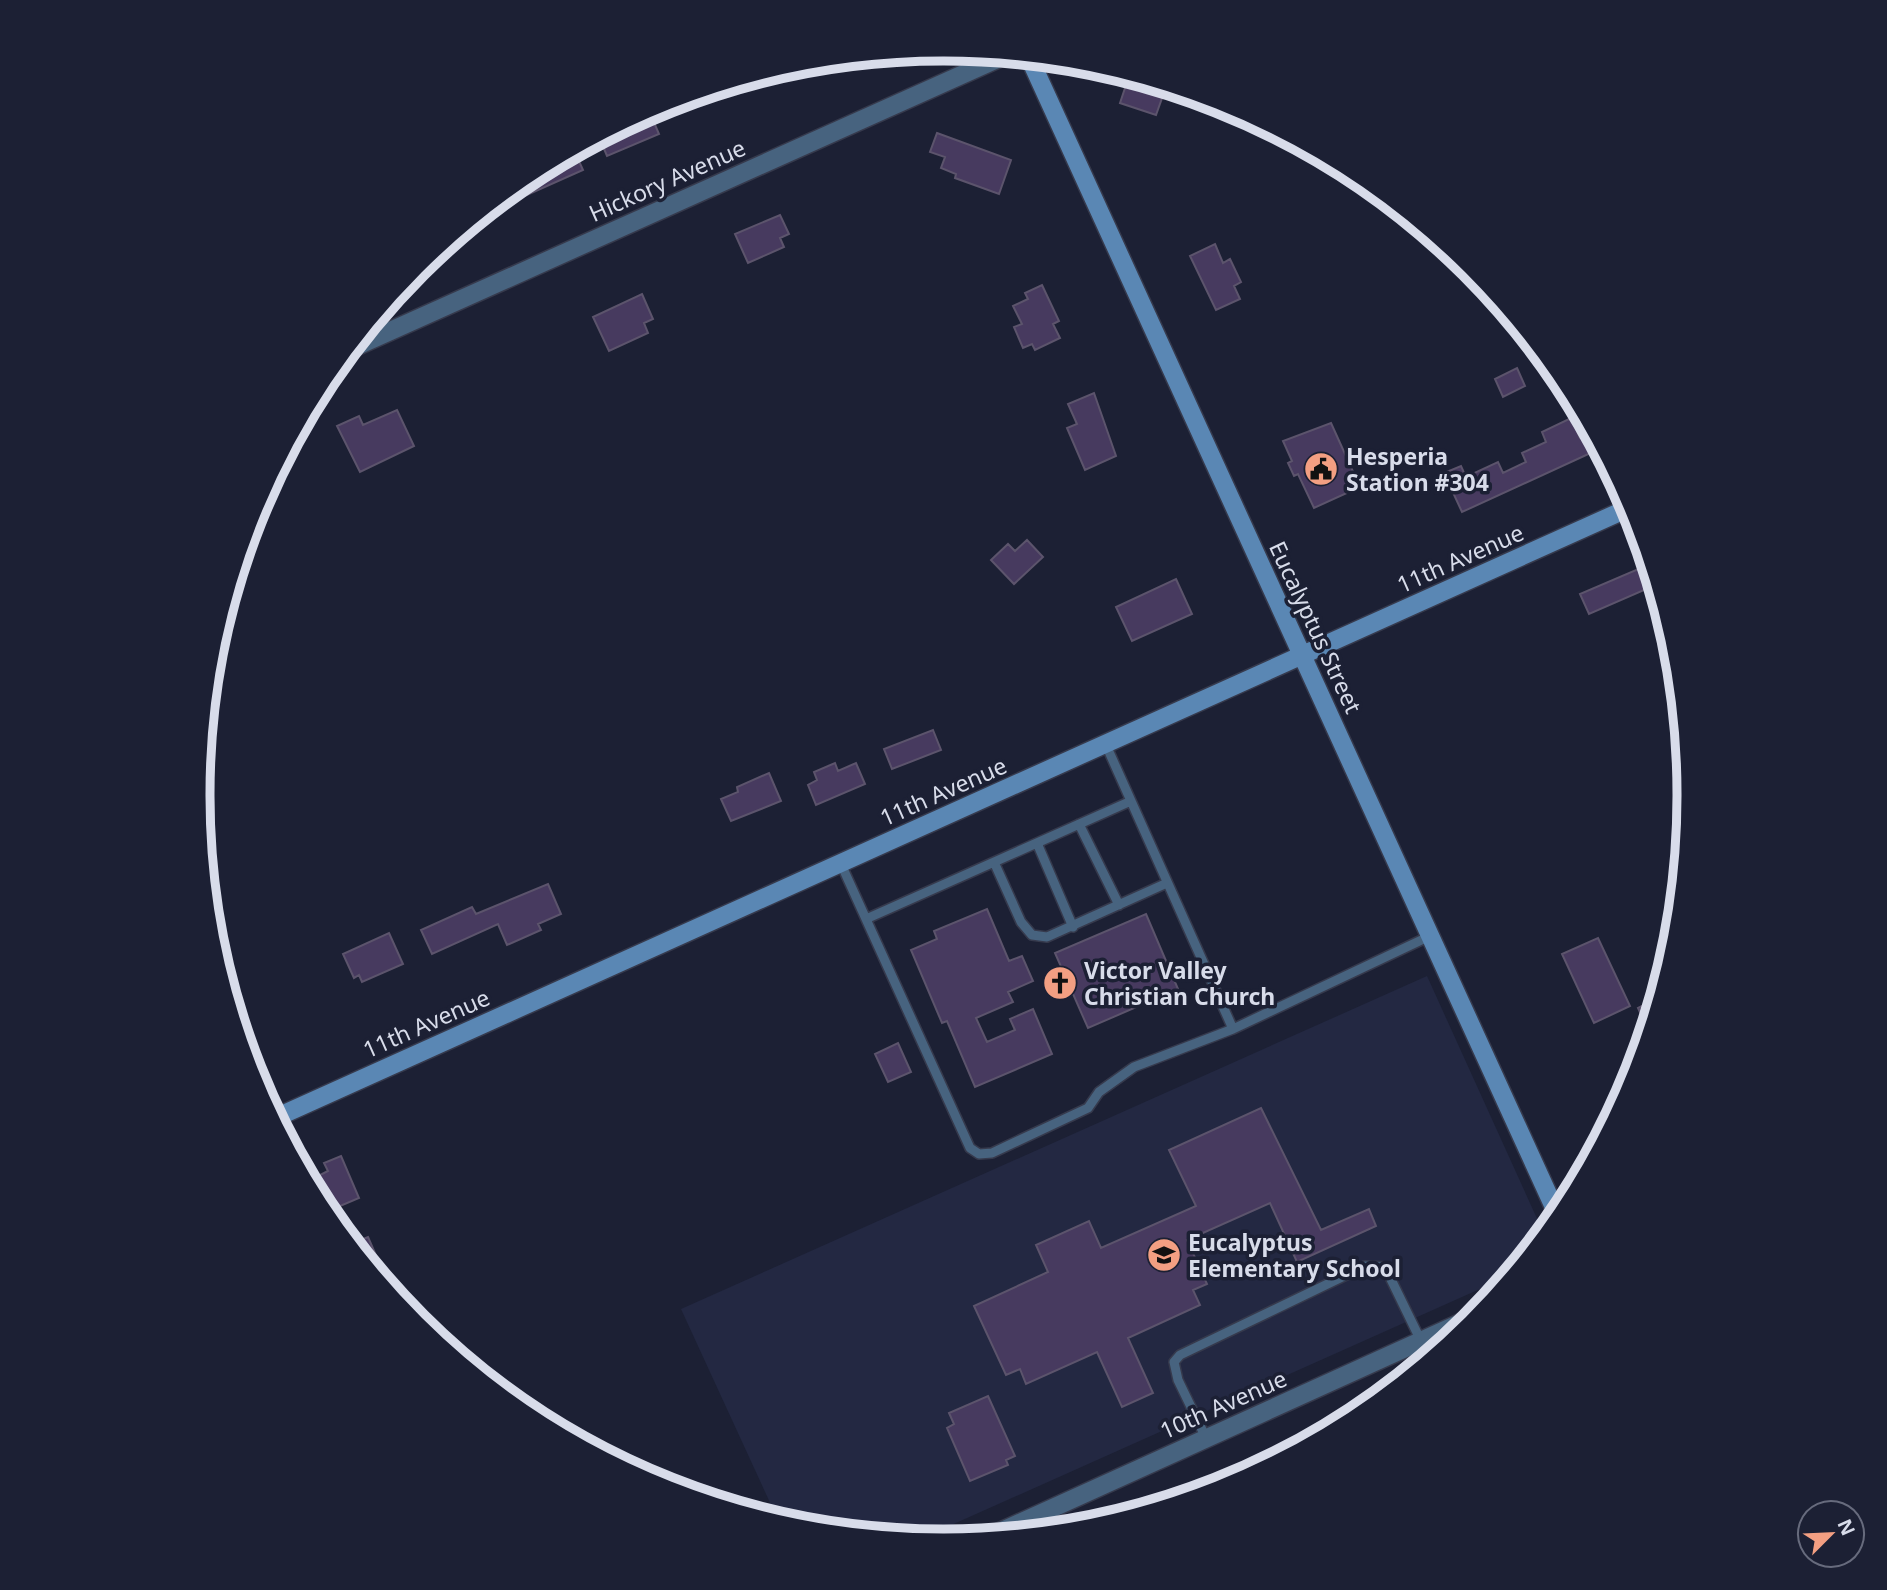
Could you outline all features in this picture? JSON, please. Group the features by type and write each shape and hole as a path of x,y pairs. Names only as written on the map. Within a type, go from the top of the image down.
{"main road":[{"name":"Eucalyptus Street","path":"1034,67 1553,1205"},
{"name":"11th Avenue","path":"283,1115 1620,512"}],"street":[{"name":"Hickory Avenue","path":"366,342 988,63"},
{"name":"10th Avenue","path":"1015,1524 1445,1330"}],"lane":[{"path":"1106,745 1233,1029"},
{"path":"866,919 1131,801"},
{"path":"1079,824 1119,905"},
{"path":"1037,843 1073,927"},
{"path":"993,862 1021,922 1032,935 1047,937 1167,883"},
{"path":"841,864 970,1148 979,1154 992,1153 1088,1108 1099,1092 1134,1068 1233,1029 1430,936"},
{"path":"1206,1438 1178,1380 1174,1362 1180,1355 1365,1266 1385,1267 1421,1341"}],"shaded area":[{"name":"Eucalyptus Elementary School","path":"1427,976 1539,1224 1490,1285 943,1529 848,1522 773,1508 681,1309"}],"building":[{"path":"1126,84 1163,95 1156,115 1120,103"},
{"path":"653,121 659,134 607,156 603,146"},
{"path":"937,133 1011,160 999,194 955,178 956,174 941,168 945,157 930,152"},
{"path":"578,159 583,170 514,200"},
{"path":"780,215 789,234 780,238 784,247 748,263 735,234"},
{"path":"1215,244 1223,263 1230,259 1241,282 1234,286 1240,299 1216,310 1190,256"},
{"path":"1042,285 1059,321 1053,324 1060,338 1035,350 1032,344 1023,348 1014,327 1022,324 1013,306 1028,299 1025,293"},
{"path":"642,294 653,319 644,323 648,333 609,351 593,317"},
{"path":"1517,368 1525,386 1503,397 1495,379"},
{"path":"1094,393 1116,456 1085,470 1067,428 1077,424 1068,404"},
{"path":"397,410 414,446 360,472 337,426 359,416 363,425"},
{"path":"1571,418 1580,438 1584,436 1592,452 1462,512 1444,473 1461,466 1466,477 1498,462 1503,473 1526,462 1522,453 1546,442 1542,432"},
{"name":"Hesperia Station #304","path":"1331,423 1360,487 1314,508 1298,474 1294,476 1288,463 1292,461 1283,441"},
{"path":"1027,540 1043,557 1014,584 991,560 1008,544 1015,551"},
{"path":"1641,568 1647,589 1589,614 1580,594"},
{"path":"1176,579 1192,614 1132,641 1116,607"},
{"path":"933,730 941,750 892,769 884,749"},
{"path":"835,763 838,771 856,763 865,784 816,805 808,785 817,780 814,772"},
{"path":"769,773 781,801 731,821 721,799 738,792 737,787"},
{"path":"548,884 561,914 538,924 541,930 507,945 498,924 432,954 421,930 472,907 476,914"},
{"path":"987,909 1009,961 1022,956 1033,981 1008,992 1013,1002 976,1018 987,1042 1015,1030 1010,1019 1033,1009 1052,1054 975,1087 947,1021 942,1023 911,950 937,939 934,931"},
{"path":"1146,914 1178,989 1088,1028 1055,953"},
{"path":"389,933 403,964 362,982 359,975 354,978 343,954"},
{"path":"1598,938 1630,1006 1594,1023 1562,954"},
{"path":"1646,1004 1642,1017 1638,1008"},
{"path":"898,1043 911,1072 888,1082 875,1054"},
{"path":"1261,1108 1321,1230 1369,1209 1376,1226 1297,1262 1270,1203 1187,1240 1207,1284 1193,1290 1200,1305 1128,1338 1153,1393 1122,1407 1097,1352 1026,1384 1020,1369 1006,1375 974,1306 1048,1272 1036,1245 1089,1221 1101,1248 1196,1206 1169,1150"},
{"path":"341,1156 359,1198 336,1208 317,1177 328,1171 324,1163"},
{"path":"368,1237 380,1265 361,1242"},
{"path":"988,1396 1015,1456 1006,1460 1008,1465 970,1481 947,1428 954,1424 949,1413"}],"place":[{"name":"Hesperia Station #304","path":"1321,469"},
{"name":"Victor Valley Christian Church","path":"1060,983"},
{"name":"Eucalyptus Elementary School","path":"1164,1255"}]}
